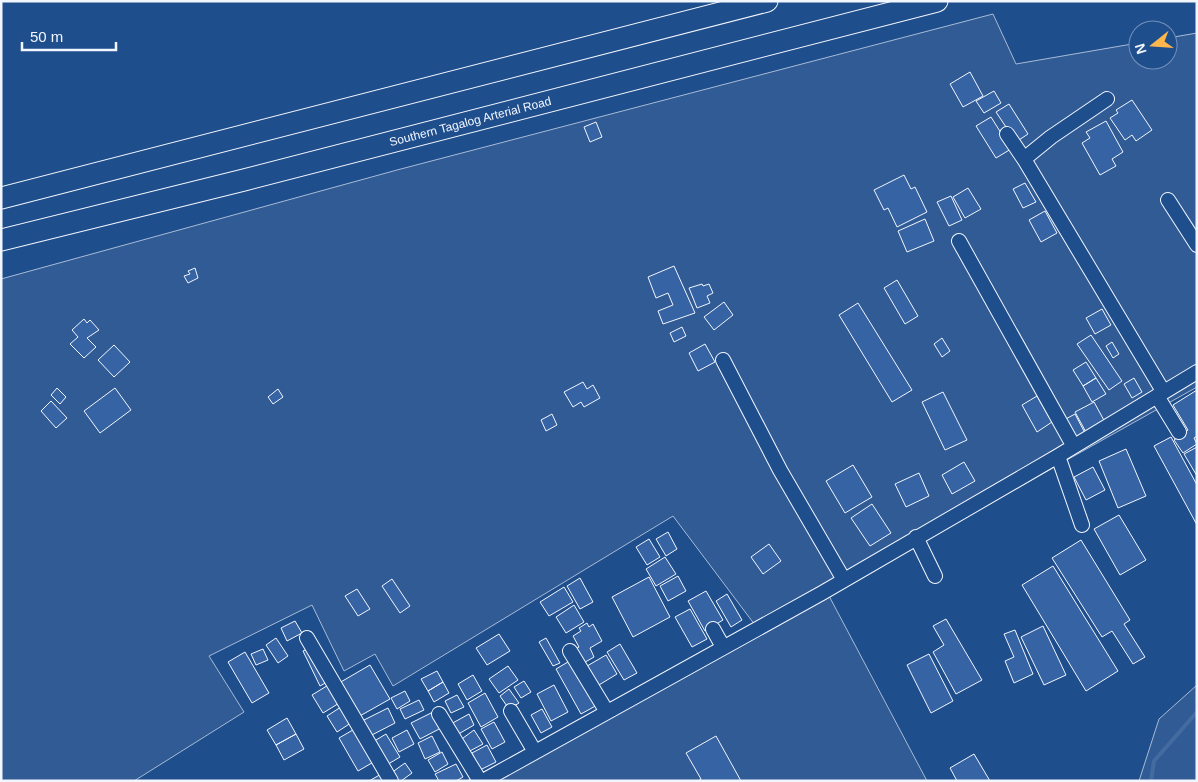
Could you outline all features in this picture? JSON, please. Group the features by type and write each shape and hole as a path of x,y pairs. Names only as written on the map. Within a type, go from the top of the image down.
{"highway":[{"path":"1,198 767,1"},
{"name":"Southern Tagalog Arterial Road","path":"1,240 264,175 937,1"}],"street":[{"path":"1024,159 1051,137 1107,99"},
{"path":"1007,134 1024,159 1180,432"},
{"path":"1168,200 1197,244"},
{"path":"959,241 1073,445"},
{"path":"723,360 780,470 844,580"},
{"path":"438,714 482,781 844,580 1058,456 1073,445 1197,372"},
{"path":"1058,456 1082,525"},
{"path":"916,537 935,576"},
{"path":"713,629 723,648"},
{"path":"307,638 391,781"},
{"path":"570,651 606,712"},
{"path":"512,711 535,752"}],"shaded area":[{"path":"993,14 1016,64 1128,45 1128,70 1178,70 1178,36 1197,33 1197,387 828,594 927,781 467,781 755,625 673,516 393,686 375,654 344,671 312,605 209,656 244,712 134,781 1,781 1,279 397,170"},
{"path":"1197,685 1197,781 1139,781 1159,719"}],"building":[{"path":"970,72 983,96 963,107 950,84"},
{"path":"994,91 1001,103 984,113 976,101"},
{"path":"1132,100 1152,130 1136,141 1132,135 1125,140 1110,118 1118,113 1116,110"},
{"path":"1009,104 1028,134 1016,142 996,112"},
{"path":"991,117 1011,149 996,158 976,126"},
{"path":"1106,121 1123,152 1112,159 1116,166 1100,175 1082,143 1090,138 1086,132"},
{"path":"596,122 602,137 590,142 584,127"},
{"path":"904,175 911,189 915,187 927,212 897,227 888,208 884,210 874,190"},
{"path":"1025,183 1036,202 1023,208 1013,189"},
{"path":"968,188 981,209 965,218 953,197"},
{"path":"951,196 962,220 949,226 937,202"},
{"path":"1045,211 1057,233 1041,242 1029,220"},
{"path":"925,219 934,241 907,252 898,231"},
{"path":"674,266 695,313 663,324 658,311 673,305 668,293 656,298 648,277"},
{"path":"195,268 198,278 188,283 184,276 190,274 188,271"},
{"path":"897,280 918,316 905,324 884,288"},
{"path":"702,284 703,286 709,284 713,293 707,296 710,303 697,308 689,288"},
{"path":"724,302 733,315 714,330 704,317"},
{"path":"858,303 912,390 892,402 839,315"},
{"path":"1102,309 1111,325 1095,334 1086,318"},
{"path":"84,319 87,323 90,320 99,330 87,338 96,347 84,358 70,344 78,337 72,330"},
{"path":"682,327 686,336 674,342 670,333"},
{"path":"1091,335 1122,381 1109,390 1077,344"},
{"path":"942,338 950,351 942,357 934,344"},
{"path":"1112,342 1119,354 1113,358 1106,346"},
{"path":"705,344 715,362 698,371 689,353"},
{"path":"114,345 130,362 114,377 98,360"},
{"path":"1086,362 1096,378 1083,386 1073,370"},
{"path":"1096,378 1106,394 1092,402 1083,386"},
{"path":"1134,378 1142,392 1132,398 1124,384"},
{"path":"583,382 587,389 593,385 600,398 584,407 581,402 573,407 564,392"},
{"path":"57,388 66,397 60,404 51,395"},
{"path":"115,388 131,410 100,433 84,411"},
{"path":"278,389 283,397 273,404 268,397"},
{"path":"1197,390 1197,436 1194,438 1197,444 1183,453 1174,440 1188,430 1173,405"},
{"path":"943,392 967,440 945,450 922,402"},
{"path":"1037,396 1052,422 1037,432 1022,405"},
{"path":"51,401 67,418 56,428 41,411"},
{"path":"1094,402 1106,424 1087,434 1075,412"},
{"path":"552,414 557,425 546,431 541,420"},
{"path":"1075,414 1085,433 1071,439 1062,421"},
{"path":"1171,437 1197,485 1197,525 1154,446"},
{"path":"1197,447 1197,476 1184,454"},
{"path":"1126,449 1146,496 1118,508 1099,461"},
{"path":"964,462 975,481 952,494 942,475"},
{"path":"853,465 872,497 845,513 826,481"},
{"path":"1093,467 1105,490 1086,500 1074,477"},
{"path":"919,473 929,496 906,507 895,484"},
{"path":"872,504 891,533 870,546 851,518"},
{"path":"1119,515 1146,560 1120,575 1094,529"},
{"path":"668,532 677,549 666,556 656,539"},
{"path":"649,539 660,557 647,565 636,547"},
{"path":"1081,540 1130,620 1124,624 1145,657 1133,664 1112,631 1102,637 1052,558"},
{"path":"769,544 781,561 763,574 751,557"},
{"path":"665,557 676,574 656,586 646,569"},
{"path":"1053,566 1118,671 1086,691 1022,585"},
{"path":"678,576 686,591 668,601 660,586"},
{"path":"649,577 670,617 633,637 612,597"},
{"path":"580,578 593,602 580,609 567,586"},
{"path":"392,579 410,606 400,613 382,586"},
{"path":"564,587 573,602 549,616 540,602"},
{"path":"357,589 370,609 358,616 345,596"},
{"path":"706,591 723,620 705,631 688,601"},
{"path":"727,594 742,620 731,627 716,601"},
{"path":"574,605 584,622 566,633 556,617"},
{"path":"690,609 707,639 692,647 675,617"},
{"path":"946,619 982,680 956,694 933,652 944,645 933,626"},
{"path":"295,621 302,633 287,641 281,628"},
{"path":"587,623 589,627 593,624 602,641 590,648 594,657 580,665 572,651 579,647 573,636 581,631 579,628"},
{"path":"1043,626 1066,675 1044,685 1021,637"},
{"path":"1015,630 1033,674 1014,683 1005,661 1014,657 1004,634"},
{"path":"499,634 510,651 487,665 476,648"},
{"path":"276,638 288,656 278,663 266,645"},
{"path":"546,638 560,663 553,666 539,642"},
{"path":"620,644 637,673 624,680 607,652"},
{"path":"309,648 327,682 320,686 303,651"},
{"path":"263,649 268,660 256,665 251,654"},
{"path":"245,652 269,693 252,703 228,662"},
{"path":"929,654 953,701 931,713 907,665"},
{"path":"606,655 617,674 594,688 582,669"},
{"path":"573,659 599,704 581,714 556,669"},
{"path":"370,665 390,699 358,717 339,683"},
{"path":"508,666 518,680 499,693 489,679"},
{"path":"437,671 443,682 428,691 421,679"},
{"path":"473,675 482,691 467,700 458,684"},
{"path":"524,681 531,692 521,698 514,687"},
{"path":"443,682 449,693 434,702 428,691"},
{"path":"330,684 341,702 323,713 312,695"},
{"path":"554,685 568,712 551,721 537,694"},
{"path":"509,689 519,703 509,709 500,696"},
{"path":"405,691 410,701 397,709 391,698"},
{"path":"485,693 498,717 481,727 468,703"},
{"path":"457,695 464,707 451,713 445,701"},
{"path":"419,700 424,710 405,719 400,709"},
{"path":"344,705 354,721 337,732 327,716"},
{"path":"388,708 395,723 370,736 362,721"},
{"path":"542,709 552,727 541,733 531,715"},
{"path":"433,712 441,728 420,739 411,723"},
{"path":"469,714 474,725 455,736 449,725"},
{"path":"287,718 296,734 276,745 267,730"},
{"path":"494,722 505,742 492,749 481,729"},
{"path":"358,727 377,760 358,771 339,738"},
{"path":"407,730 414,744 399,752 392,738"},
{"path":"474,730 483,744 466,753 459,741"},
{"path":"296,734 304,749 284,760 276,745"},
{"path":"386,734 400,757 385,766 371,743"},
{"path":"432,736 440,752 425,759 418,743"},
{"path":"716,736 741,781 698,781 701,779 686,753"},
{"path":"487,745 496,762 480,770 472,753"},
{"path":"442,752 448,764 435,772 428,760"},
{"path":"974,754 990,781 957,781 950,768"},
{"path":"405,763 412,773 401,781 396,781 391,773"},
{"path":"456,764 463,777 456,781 439,781 435,774"},
{"path":"383,773 387,781 369,781"}],"waterway":[{"path":"1151,781 1154,761 1197,712"}]}
